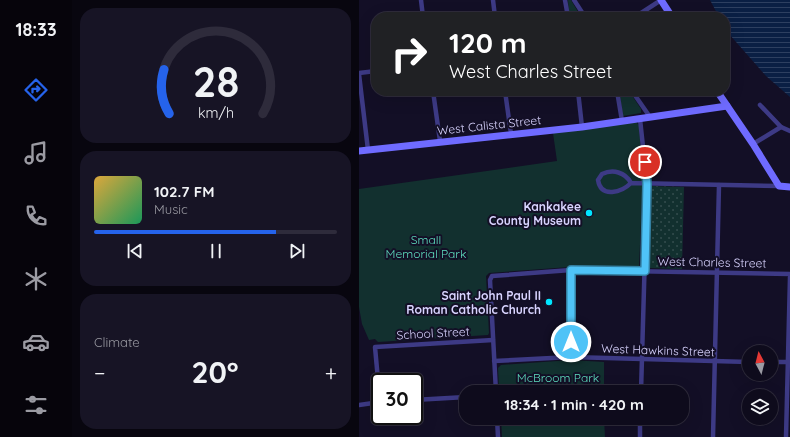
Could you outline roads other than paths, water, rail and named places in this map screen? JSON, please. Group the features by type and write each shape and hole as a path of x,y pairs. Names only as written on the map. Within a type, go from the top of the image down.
{"street":[{"path":"421,0 422,12"},
{"path":"493,0 494,12"},
{"path":"565,0 567,12"},
{"path":"574,0 582,12"},
{"path":"643,12 661,0 669,12"},
{"path":"368,150 359,74 371,72"},
{"path":"434,96 440,141"},
{"path":"506,96 511,134"},
{"path":"579,96 582,127"},
{"path":"618,96 621,121"},
{"path":"635,96 650,117"},
{"path":"720,96 779,186"},
{"path":"760,105 781,127 790,131"},
{"name":"West Calista Street","path":"359,151 440,141 582,127 727,106"},
{"path":"640,119 647,184 641,385"},
{"path":"753,144 781,127"},
{"path":"631,182 620,191 606,192 601,188 598,180 602,174 614,172 625,175 631,182 647,184 790,187"},
{"path":"713,437 719,186"},
{"path":"571,270 571,357"},
{"name":"West Charles Street","path":"493,340 491,277 571,270 716,272 790,276"},
{"path":"786,437 790,276"},
{"path":"493,340 496,385"},
{"name":"School Street","path":"377,373 375,346 493,340"},
{"name":"West Hawkins Street","path":"494,361 571,357 742,362"},
{"path":"778,362 789,362"},
{"path":"423,399 459,397"},
{"path":"359,405 371,403"},
{"path":"497,425 498,437"},
{"path":"640,425 640,437"}],"water":[{"path":"710,0 790,0 790,97 766,76 730,35 730,12 716,12"}],"place":[{"name":"Kankakee County Museum","path":"589,213"},
{"name":"Saint John Paul II Roman Catholic Church","path":"549,302"}],"park label":[{"name":"Small Memorial Park","path":"426,246"},
{"name":"McBroom Park","path":"558,377"}]}
